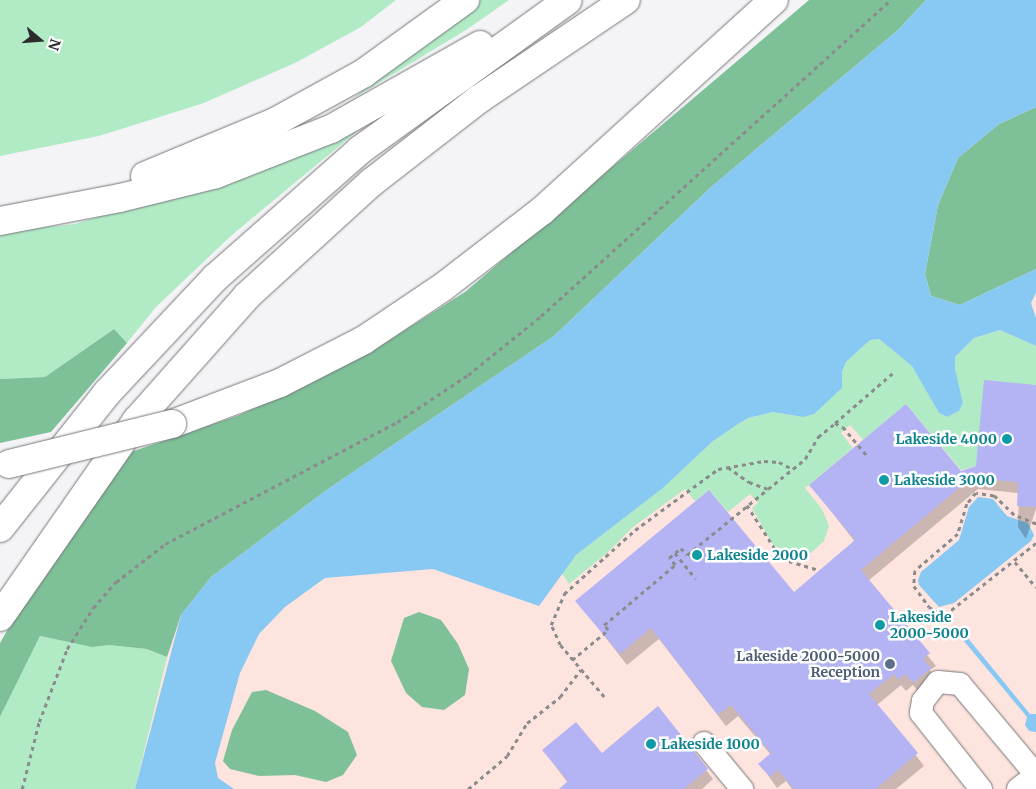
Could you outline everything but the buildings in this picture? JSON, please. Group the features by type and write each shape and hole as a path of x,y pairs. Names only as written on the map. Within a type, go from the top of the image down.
{"highway":[{"path":"7,220 92,191 163,170 275,122 364,73 465,0"},
{"path":"7,220 120,198 216,174 331,129 480,45 551,0"},
{"path":"0,528 107,394 215,278 360,150 568,0"},
{"path":"0,618 137,420 247,296 372,182 479,98 626,0"},
{"path":"4,464 172,424 280,382 356,344 443,287 543,210 774,0"}],"lane":[{"path":"982,789 921,713 923,701 938,682 960,684 1036,775 1018,789"},
{"path":"704,743 742,789"}],"path":[{"path":"22,789 39,722 68,649 93,608 116,582 165,544 397,422 468,375 542,316 891,0"},
{"path":"572,660 608,630 604,625 675,565 669,558 681,548 687,555 793,469 805,458 818,437 894,372"},
{"path":"835,423 843,427 868,457"},
{"path":"604,696 560,645 551,625 564,594 635,530 718,469 764,461 779,462 793,469"},
{"path":"727,466 749,482 768,489"},
{"path":"1036,524 1014,515 994,496 976,493 967,504 958,534 916,571 914,586 929,607 945,615 1015,562 1036,543"},
{"path":"747,505 777,552 789,561 819,570"},
{"path":"675,553 696,579"},
{"path":"1015,562 1036,587"},
{"path":"468,789 508,756 527,723 560,697 580,670"}],"shaded area":[{"path":"868,0 1036,0 1036,789 0,789 0,717"}],"green space":[{"path":"0,0 396,0 361,27 297,62 204,103 99,136 0,156"},
{"path":"478,0 509,0 466,30 352,99"},
{"path":"809,0 926,0 898,30 710,188 554,336 328,489 211,577 181,615 167,657 147,649 109,645 92,647 40,636 0,717 0,643 33,585 119,456 237,416 299,388 380,346 465,292"},
{"path":"1036,107 1036,269 960,305 931,296 925,274 938,205 958,158 999,124"},
{"path":"380,112 232,235 156,307 127,343 114,329 45,377 0,379 0,232 75,224 126,208"},
{"path":"114,329 127,343 51,432 0,443 0,379 45,377"},
{"path":"1000,330 1036,346 1036,385 976,466 961,470 906,404 863,440 850,425 841,433 853,448 805,488 822,509 829,526 824,541 811,553 796,556 773,545 752,508 758,503 750,494 728,512 709,490 695,501 685,489 633,527 607,553 569,584 561,572 576,555 663,488 712,442 735,426 748,418 773,412 803,417 842,388 842,372 846,362 870,340 879,339 913,366 939,413 947,417 959,411 963,403 954,369 955,357 974,338"},
{"path":"419,612 441,620 458,644 469,669 465,695 444,710 422,707 406,693 391,661 404,618"},
{"path":"40,636 92,647 109,645 147,649 167,657 135,789 0,789 0,717"},
{"path":"266,690 315,711 348,732 357,755 343,775 326,782 295,775 259,776 230,769 223,761 232,730 252,692"}],"water":[{"path":"926,0 1036,0 1036,107 999,124 958,158 938,205 925,274 931,296 960,305 1036,269 1036,293 1031,303 1036,318 1036,346 1000,330 974,338 955,357 955,369 963,403 959,411 947,417 939,413 912,366 879,339 870,340 846,362 842,372 842,388 814,414 803,417 773,412 748,418 712,442 663,488 576,555 539,606 433,569 325,578 285,607 259,634 240,673 215,763 218,778 234,789 135,789 181,615 211,577 328,489 554,336 710,188 898,30"},
{"path":"978,497 993,499 1007,516 1028,523 1034,535 1031,541 954,603 939,607 919,585 918,580 921,572 959,540 969,507"},
{"path":"958,626 1030,714 1036,714 1036,732 1029,731 1025,725 1027,717 954,629"}],"place":[{"name":"Lakeside 4000","path":"1007,439"},
{"name":"Lakeside 3000","path":"884,480"},
{"name":"Lakeside 2000","path":"697,555"},
{"name":"Lakeside 2000-5000","path":"880,625"},
{"name":"Lakeside 2000-5000 Reception","path":"890,664"},
{"name":"Lakeside 1000","path":"651,744"}]}
